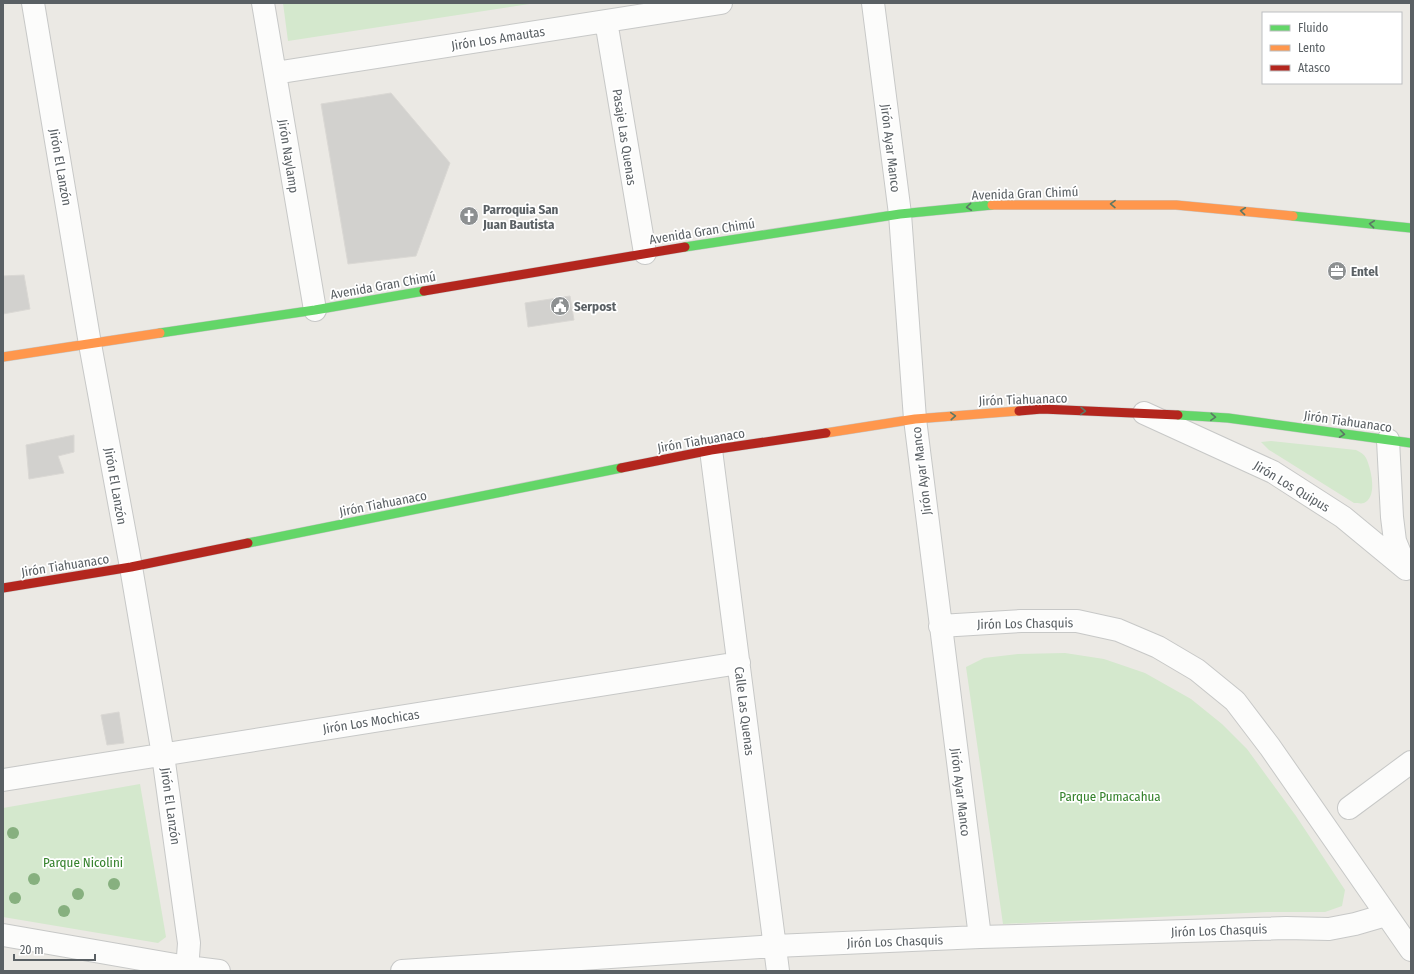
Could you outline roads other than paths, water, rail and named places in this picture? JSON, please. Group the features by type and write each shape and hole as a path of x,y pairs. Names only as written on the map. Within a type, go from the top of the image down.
{"street":[{"name":"Jirón El Lanzón","path":"33,3 90,344 131,567 163,755 189,943 187,969"},
{"name":"Jirón Naylamp","path":"263,3 315,310"},
{"name":"Jirón Los Amautas","path":"275,73 606,21 638,9 721,3"},
{"name":"Jirón Ayar Manco","path":"873,3 900,214 914,419 980,937"},
{"name":"Pasaje Las Quenas","path":"606,21 645,253"},
{"name":"Avenida Gran Chimú","path":"3,357 315,310 645,253 900,214 984,206 1072,204 1176,205 1411,228"},
{"name":"Jirón Tiahuanaco","path":"3,588 131,567 711,450 914,419 1042,409 1144,413 1228,418 1411,443"},
{"name":"Jirón Los Quipus","path":"1144,413 1273,472 1343,517 1409,572"},
{"name":"Jirón Los Quipus","path":"1388,440 1392,517 1395,541 1409,572"},
{"name":"Calle Las Quenas","path":"711,450 778,971"},
{"name":"Jirón Los Chasquis","path":"940,626 1022,621 1077,621 1118,630 1158,647 1197,670 1235,701 1270,747 1411,950"},
{"name":"Jirón Los Mochicas","path":"3,780 739,663"},
{"path":"1349,808 1411,762"},
{"name":"Jirón Los Chasquis","path":"402,971 775,946 980,937 1286,928 1329,929 1355,924 1386,915"},
{"path":"3,936 187,969 219,971"}],"place":[{"name":"Parroquia San Juan Bautista","path":"469,216"},
{"name":"Entel","path":"1337,271"},
{"name":"Serpost","path":"560,306"}],"park label":[{"name":"Parque Pumacahua","path":"1110,796"},
{"name":"Parque Nicolini","path":"83,862"}]}
